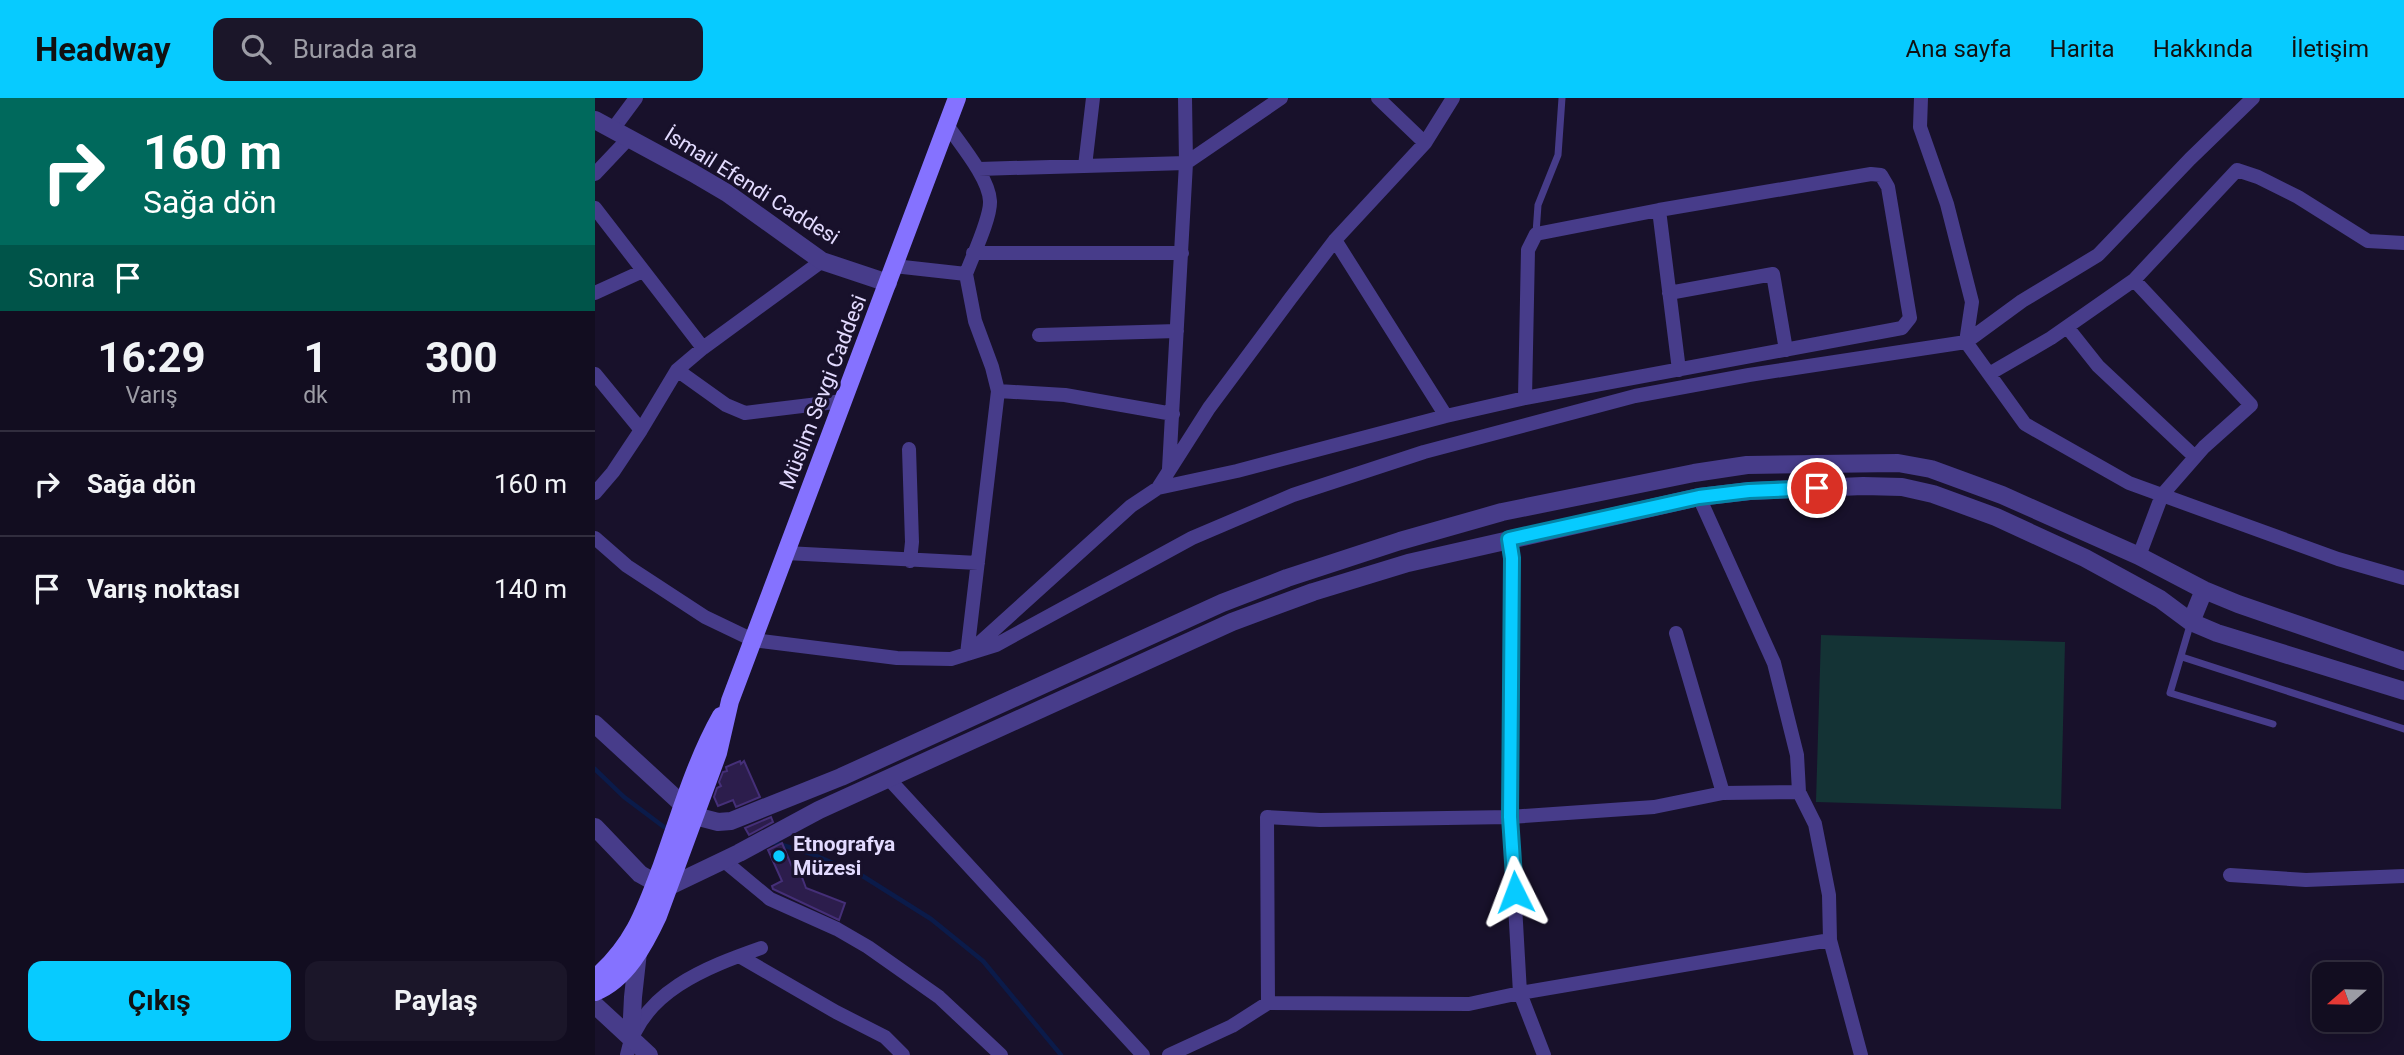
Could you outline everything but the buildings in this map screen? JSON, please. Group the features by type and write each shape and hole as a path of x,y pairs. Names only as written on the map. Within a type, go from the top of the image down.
{"main road":[{"name":"Müslim Sevgi Caddesi","path":"595,992 619,976 639,952 658,916 663,884 689,811 705,748 730,701 957,98"},
{"name":"Müslim Sevgi Caddesi","path":"595,978 627,945 663,884"}],"street":[{"path":"613,129 636,98"},
{"path":"1085,166 1093,98"},
{"path":"1169,470 1186,163 1185,98"},
{"path":"979,169 1186,163 1281,98"},
{"path":"1378,98 1425,143"},
{"path":"1158,488 1209,408 1335,240 1425,143 1453,98"},
{"path":"1921,98 1920,127 1947,204 1972,302 1966,342 2025,425 2129,483 2338,559 2404,578"},
{"path":"595,538 627,566 694,610 753,640 897,658 951,659 996,645 1192,538 1293,495 1424,452 1635,396 1749,374 1966,342 2022,301 2098,255 2253,98"},
{"name":"İsmail Efendi Caddesi","path":"595,120 727,193 822,261 888,283"},
{"path":"947,125 979,169 990,201 966,274 975,321 998,391 968,654"},
{"path":"595,174 629,138"},
{"path":"1989,374 2067,327 2134,281 2237,170 2298,197 2368,241 2404,243"},
{"path":"968,654 1131,506 1158,488 1237,471 1525,398 1902,328 1910,318 1888,187 1881,175 1871,174 1659,209 1536,234 1528,250 1525,398"},
{"path":"595,208 703,348"},
{"path":"1659,209 1679,370"},
{"path":"1335,240 1446,416"},
{"path":"973,253 1182,253"},
{"path":"595,493 613,472 641,430 677,370 822,261"},
{"path":"894,265 966,274"},
{"path":"595,293 643,271"},
{"path":"1669,293 1773,274 1786,350"},
{"path":"2134,281 2251,405 2195,457 2162,495 2142,550"},
{"path":"2067,327 2098,366 2195,457"},
{"path":"1039,335 1177,331"},
{"path":"677,370 726,405 745,413 843,401"},
{"path":"595,374 641,430"},
{"path":"998,391 1065,395 1173,414"},
{"path":"909,449 912,542 910,561"},
{"path":"595,724 689,811 718,822 731,821 841,777 1223,603 1287,578 1400,541 1502,512 1694,473 1747,465 1898,463 1931,469 2142,550 2204,590 2238,604 2404,660"},
{"path":"1694,473 1699,497 1774,663 1797,755 1799,792 1815,824 1829,895 1830,940 1861,1055"},
{"path":"595,827 631,866 663,884 723,860 819,810 1232,622 1313,592 1408,564 1509,539 1699,497 1749,491 1863,485 1902,487 1933,494 1996,517 2085,558 2160,599 2191,622 2217,633 2404,691"},
{"path":"1509,539 1512,558 1510,817 1520,993 1544,1055"},
{"path":"786,553 978,563"},
{"path":"2191,622 2204,590"},
{"path":"1676,633 1723,793"},
{"path":"888,778 1143,1055"},
{"path":"1268,1003 1267,817 1320,820 1510,817 1654,807 1723,793 1799,792"},
{"path":"723,860 770,899 847,935 939,997 1001,1055"},
{"path":"2230,875 2306,880 2404,876"},
{"path":"1169,1055 1232,1026 1268,1003 1469,1004 1830,940"},
{"path":"629,1046 657,1001 670,990 761,948"},
{"path":"629,1046 639,952"},
{"path":"739,956 885,1037 903,1055"},
{"path":"595,1005 629,1046 649,1055"}],"lane":[{"path":"1536,234 1538,205 1557,155 1562,98"},
{"path":"2191,622 2171,693 2273,724"},
{"path":"2182,657 2404,729"}],"green space":[{"path":"1821,635 2065,642 2061,809 1816,802"}],"waterway":[{"path":"595,769 624,797 664,827"},
{"path":"772,842 812,854 861,875 931,919 983,961 1061,1055"}],"place":[{"name":"Etnografya Müzesi","path":"779,856"}],"route":[{"path":"1515,892 1510,817 1512,558 1509,539 1699,497 1749,491 1817,488"}]}
